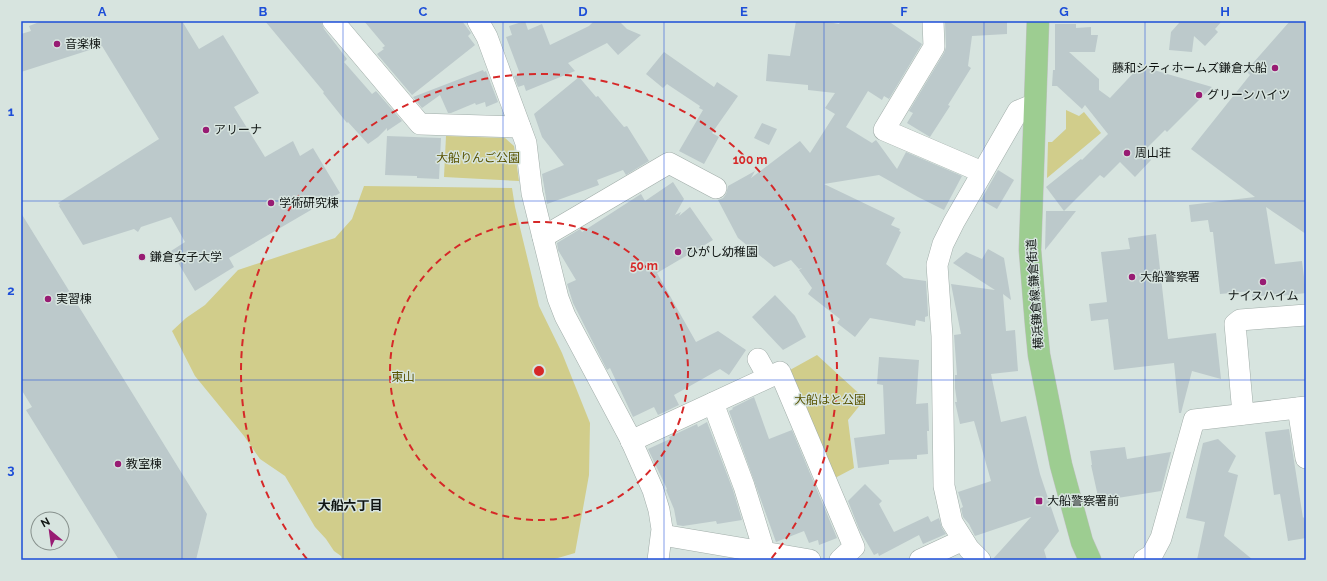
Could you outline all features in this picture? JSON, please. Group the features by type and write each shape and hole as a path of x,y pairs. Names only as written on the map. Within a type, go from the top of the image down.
{"main road":[{"name":"横浜鎌倉線;鎌倉街道","path":"1038,21 1030,250 1039,355 1061,465 1082,542 1090,560"}],"street":[{"path":"334,21 420,124 520,127"},
{"path":"478,21 487,37 526,143 532,193 558,298 564,316 631,441 653,490 659,510 662,535 658,560"},
{"path":"933,21 934,47 884,130 982,172"},
{"path":"980,560 969,549 952,522 944,486 942,336 937,265 943,244 982,172 1018,111 1035,104"},
{"path":"543,237 669,164 716,188"},
{"path":"1244,414 1235,324 1240,320 1306,314"},
{"path":"758,359 768,377"},
{"path":"631,441 780,372 854,547 840,560"},
{"path":"713,403 744,486 762,544 762,552"},
{"path":"1144,560 1152,555 1162,538 1194,420 1302,408 1306,458"},
{"path":"662,535 810,560"},
{"path":"920,560 963,540"}],"green space":[{"path":"1066,110 1079,116 1084,112 1101,133 1047,178 1048,142 1052,142 1066,129"},
{"name":"大船りんご公園","path":"446,136 505,138 514,146 519,181 444,177"},
{"name":"東山","path":"364,186 512,188 515,207 539,306 562,353 590,423 589,475 575,553 551,560 342,560 341,556 334,551 315,527 285,476 260,459 244,436 195,376 172,331 186,318 205,305 238,270 335,238 352,219"},
{"name":"大船はと公園","path":"817,355 865,399 848,420 854,468 835,478 790,370"}],"building":[{"path":"42,21 182,21 199,49 223,35 259,93 234,107 265,157 293,141 300,156 313,148 340,193 229,258 234,267 195,291 171,251 185,242 171,217 141,227 138,232 134,229 83,245 58,203 159,139 102,46 21,72 21,34 31,31 29,26"},
{"path":"265,21 321,21 324,29 347,59 344,62 372,94 376,91 402,121 387,131 387,128 368,144 348,122 347,123 323,93 324,92"},
{"path":"364,21 462,21 471,33 468,36 475,45 412,95 377,54 384,49 382,48 385,46"},
{"path":"525,21 528,30 542,24 550,45 589,26 594,21 619,21 627,29 641,35 618,55 607,43 568,63 575,71 526,91 524,85 518,87 514,76 520,74 506,37 512,35 509,26"},
{"path":"796,21 822,21 839,24 841,21 888,21 922,44 889,99 884,96 882,100 868,91 846,127 872,143 876,140 897,169 906,152 962,176 944,210 879,175 824,184 895,218 891,225 900,229 899,231 901,232 886,264 904,278 926,281 928,316 925,317 925,322 916,320 915,326 870,318 855,337 837,323 840,319 808,294 812,288 799,270 802,268 799,269 791,260 774,267 738,238 718,200 723,198 726,194 728,186 755,171 751,178 800,141 810,153 835,114 825,108 835,93 808,90 808,85 766,81 768,54 790,56"},
{"path":"945,21 1007,21 1007,34 972,36 968,66 971,68 948,105 950,106 930,137 907,123 913,113 909,111 944,53 946,47"},
{"path":"1178,21 1222,21 1215,29 1218,32 1205,46 1194,36 1192,52 1169,50 1171,32 1179,23"},
{"path":"1290,21 1306,21 1306,234 1266,207 1275,264 1302,261 1306,293 1252,297 1252,291 1220,294 1213,232 1210,232 1208,220 1191,222 1189,205 1255,197 1191,149 1250,75 1246,71"},
{"path":"1055,24 1076,24 1076,28 1091,27 1091,35 1098,35 1095,52 1069,52 1099,79 1099,90 1110,98 1140,66 1212,87 1167,132 1165,130 1143,152 1151,160 1135,177 1120,162 1104,178 1100,175 1064,211 1046,187 1081,159 1082,160 1108,134 1085,105 1082,109 1057,86 1052,86 1053,70 1055,70"},
{"path":"664,52 714,87 717,82 738,96 712,133 719,137 704,164 679,151 703,110 699,108 700,106 667,84 663,88 646,74"},
{"path":"483,70 484,72 486,71 498,102 486,107 485,102 476,105 475,103 448,113 440,95 422,108 413,97"},
{"path":"579,77 596,97 598,96 624,127 627,126 649,161 626,175 623,170 597,180 599,185 547,204 542,174 564,165 542,137 534,114"},
{"path":"762,123 777,129 769,145 754,138"},
{"path":"387,136 441,138 439,179 417,178 417,176 385,175"},
{"path":"998,170 1014,180 997,209 981,200"},
{"path":"673,182 684,199 675,215 681,212 679,216 690,207 713,240 657,273 696,342 718,331 746,350 729,375 720,369 674,395 679,405 658,415 654,407 633,417 610,368 607,370 573,303 567,284 576,280 558,250 557,243 580,229 582,232 641,194 645,201"},
{"path":"1046,211 1076,211 1045,250"},
{"name":"教室棟","path":"21,213 207,514 196,560 119,560 26,410 32,407 21,389"},
{"name":"大船警察署","path":"1156,234 1168,339 1216,333 1221,379 1192,371 1181,413 1179,413 1174,363 1114,370 1108,319 1091,321 1089,304 1107,302 1101,252 1130,249 1128,238"},
{"path":"988,249 1004,258 1011,300 1003,294 1006,331 1015,330 1018,371 991,374 1001,422 1026,416 1040,474 1059,531 1044,550 1047,560 992,560 1031,517 975,536 969,524 963,517 961,508 963,507 958,492 991,481 974,421 960,424 955,402 957,402 955,375 957,375 954,335 961,334 951,284 995,290 953,263 966,252 982,259"},
{"path":"775,295 795,316 806,337 783,350 752,317"},
{"path":"879,357 919,360 916,404 928,403 928,454 917,455 917,459 889,460 889,464 858,468 854,438 885,434 883,385 877,384"},
{"path":"754,397 769,439 792,430 837,538 819,545 818,540 809,543 804,531 776,542 729,411"},
{"path":"707,422 733,490 742,520 717,524 716,521 683,526 677,525 674,509 666,490 667,489 648,449 697,424 698,427"},
{"path":"1289,429 1306,529 1306,538 1288,541 1280,494 1274,495 1265,432"},
{"path":"1218,439 1236,456 1228,472 1238,475 1224,536 1253,560 1197,560 1205,522 1186,518 1203,443"},
{"path":"1125,447 1127,459 1171,452 1161,491 1099,501 1091,465 1090,451"},
{"path":"865,484 882,501 879,504 894,532 928,516 931,522 939,518 942,528 946,534 923,544 919,535 879,556 878,553 874,555 859,529 848,501"}],"place":[{"name":"音楽棟","path":"57,44"},
{"name":"藤和シティホームズ鎌倉大船","path":"1275,68"},
{"name":"グリーンハイツ","path":"1199,95"},
{"name":"アリーナ","path":"206,130"},
{"name":"周山荘","path":"1127,153"},
{"name":"学術研究棟","path":"271,203"},
{"name":"ひがし幼稚園","path":"678,252"},
{"name":"鎌倉女子大学","path":"142,257"},
{"name":"大船警察署","path":"1132,277"},
{"name":"ナイスハイム","path":"1263,282"},
{"name":"実習棟","path":"48,299"},
{"name":"教室棟","path":"118,464"},
{"name":"大船警察署前","path":"1039,501"}],"district":[{"name":"大船六丁目","path":"350,505"}]}
